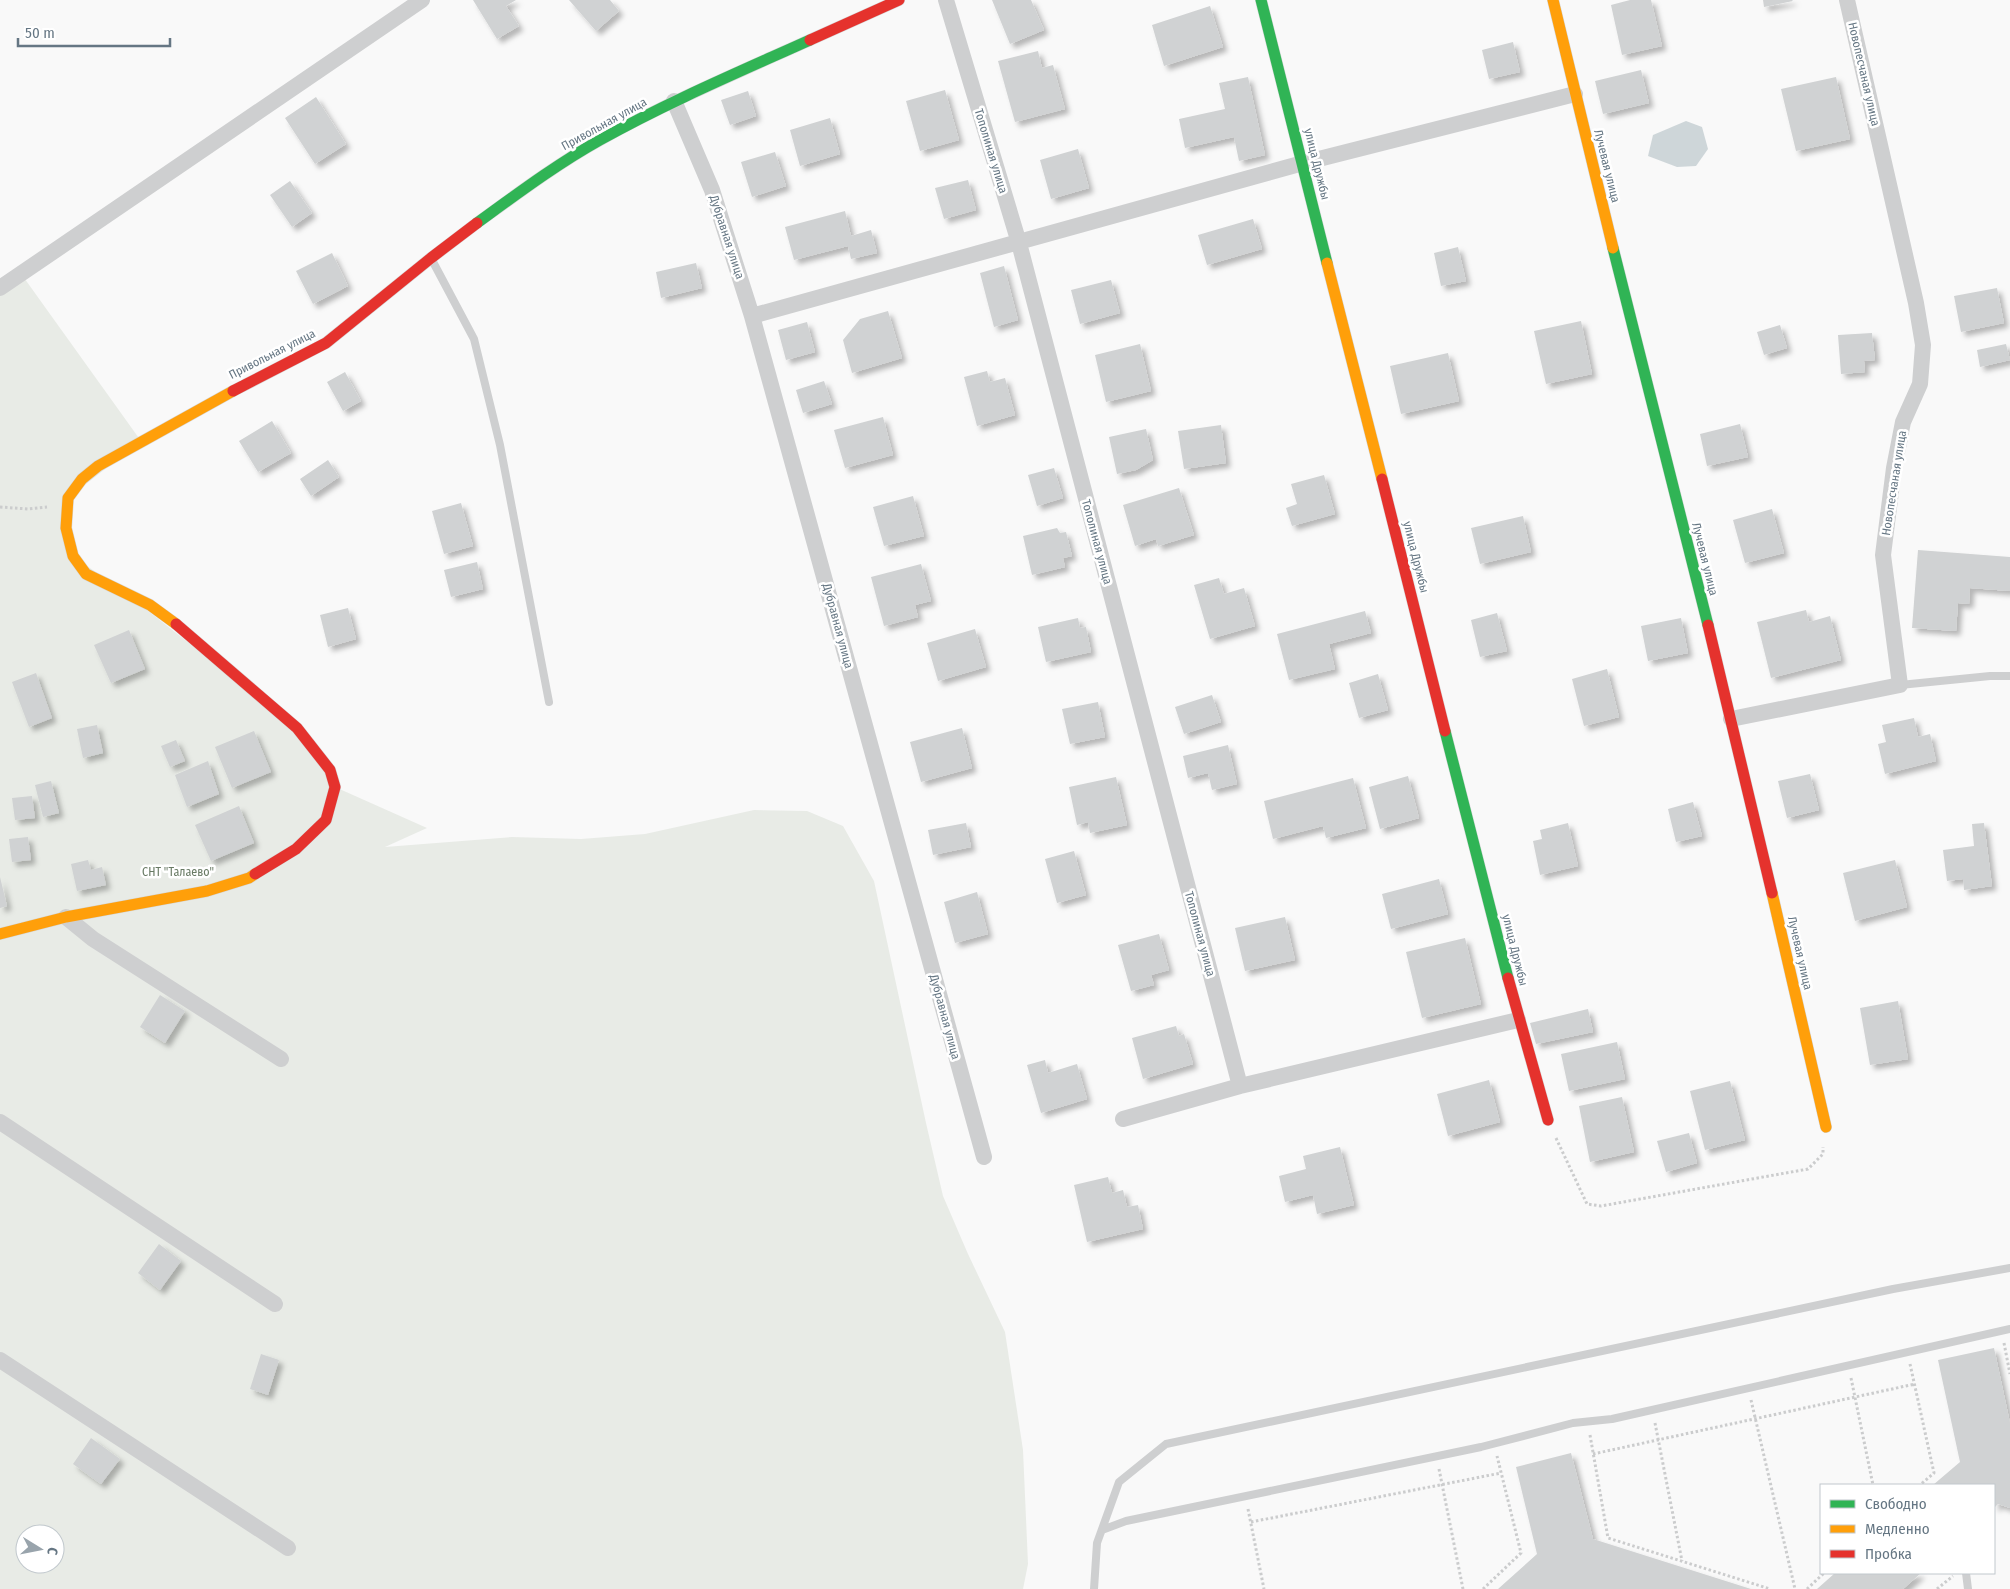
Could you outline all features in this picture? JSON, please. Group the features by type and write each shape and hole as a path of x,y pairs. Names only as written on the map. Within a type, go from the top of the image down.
{"street":[{"path":"0,288 422,0"},
{"name":"Привольная улица","path":"66,917 208,891 249,878 296,849 326,820 335,786 330,770 297,728 210,653 170,619 150,605 86,574 73,556 66,528 68,498 82,479 98,466 217,399 326,343 431,258 538,178 599,140 674,101 899,0"},
{"name":"Тополиная улица","path":"946,0 1019,243 1240,1086"},
{"name":"улица Дружбы","path":"1262,0 1518,1020 1548,1120"},
{"name":"Лучевая улица","path":"1553,0 1730,719 1826,1126"},
{"name":"Новопесчаная улица","path":"1847,0 1916,303 1923,345 1920,384 1903,422 1894,468 1884,555 1900,685"},
{"path":"752,316 1303,163 1575,94"},
{"name":"Дубравная улица","path":"674,101 712,190 752,316 984,1157"},
{"path":"1730,719 1900,685"},
{"path":"0,934 66,917 93,939 281,1059"},
{"path":"1123,1119 1240,1086 1518,1020"},
{"path":"0,1122 276,1304"},
{"path":"0,1360 288,1548"}],"lane":[{"path":"431,258 474,339 500,446 549,702"},
{"path":"1900,685 1990,676 2010,676"},
{"path":"1094,1589 1097,1543 1119,1482 1166,1444 1884,1291 2010,1268"},
{"path":"1102,1530 1126,1521 1436,1456 1573,1423 1612,1419 2006,1330"},
{"path":"1966,1574 1968,1589"}],"path":[{"path":"0,507 28,509 68,505"},
{"path":"1548,1120 1587,1204 1600,1206 1808,1169 1823,1154 1826,1126"},
{"path":"2006,1330 2010,1374"},
{"path":"1907,1351 1934,1473 1921,1484"},
{"path":"1848,1365 1872,1484"},
{"path":"1593,1454 1914,1384"},
{"path":"1748,1388 1795,1589"},
{"path":"1653,1410 1682,1561"},
{"path":"1588,1422 1608,1538 1770,1589"},
{"path":"1483,1589 1521,1552 1494,1443"},
{"path":"1436,1456 1463,1589"},
{"path":"1251,1522 1501,1473"},
{"path":"1246,1496 1264,1589"},
{"path":"1807,1589 1823,1574"},
{"path":"1938,1589 1956,1574"}],"green space":[{"name":"СНТ \"Талаево\"","path":"22,275 141,441 68,498 73,556 124,592 297,728 335,787 427,828 385,847 512,837 581,839 645,834 754,810 807,811 843,826 874,881 943,1196 1005,1332 1023,1450 1028,1564 1023,1589 0,1589 0,288"}],"shaded area":[{"path":"1686,121 1702,127 1708,149 1696,166 1677,167 1648,156 1653,135"}],"building":[{"path":"473,0 516,0 506,6 519,26 497,39"},
{"path":"569,0 610,0 619,11 596,31"},
{"path":"992,0 1031,0 1044,30 1010,44"},
{"path":"1630,0 1651,0 1662,46 1622,55 1611,5"},
{"path":"1763,0 1792,0 1793,1 1764,7"},
{"path":"1210,6 1223,47 1164,66 1152,25"},
{"path":"1513,42 1520,72 1489,79 1482,50"},
{"path":"1038,51 1042,68 1053,65 1065,109 1015,122 998,61"},
{"path":"1641,70 1649,103 1603,114 1595,81"},
{"path":"1248,77 1265,155 1239,161 1234,137 1185,148 1179,119 1225,109 1219,83"},
{"path":"1836,77 1850,139 1796,151 1781,89"},
{"path":"945,90 959,140 920,151 906,101"},
{"path":"748,91 756,116 730,125 721,100"},
{"path":"316,97 346,144 315,164 285,118"},
{"path":"830,118 840,154 800,166 790,130"},
{"path":"1078,149 1089,188 1051,199 1040,160"},
{"path":"775,152 786,186 752,197 741,162"},
{"path":"968,180 976,210 944,219 935,188"},
{"path":"290,181 312,213 292,227 270,195"},
{"path":"845,211 851,236 871,230 877,253 851,259 848,246 794,260 785,227"},
{"path":"1253,219 1262,249 1207,265 1198,235"},
{"path":"1458,247 1466,281 1441,286 1434,253"},
{"path":"332,253 348,286 313,304 296,271"},
{"path":"696,263 702,288 661,298 656,272"},
{"path":"1004,266 1018,320 994,327 980,273"},
{"path":"1111,280 1120,313 1080,324 1071,290"},
{"path":"1997,288 2004,323 1961,332 1954,296"},
{"path":"888,311 902,358 852,373 843,340 860,319"},
{"path":"1581,321 1592,374 1546,384 1534,331"},
{"path":"807,322 815,352 786,360 778,330"},
{"path":"1780,325 1787,348 1764,355 1757,332"},
{"path":"1872,333 1875,360 1864,361 1865,372 1841,374 1838,335"},
{"path":"1140,344 1151,391 1106,402 1095,355"},
{"path":"2006,344 2010,360 1980,367 1977,350"},
{"path":"1448,353 1459,401 1401,414 1390,366"},
{"path":"987,371 990,382 1005,378 1015,415 977,426 964,377"},
{"path":"345,372 361,401 343,411 327,382"},
{"path":"824,381 832,404 803,413 796,390"},
{"path":"883,417 893,455 845,468 834,430"},
{"path":"272,421 291,453 258,472 239,441"},
{"path":"1740,424 1748,457 1707,466 1700,434"},
{"path":"1221,425 1226,463 1184,469 1178,431"},
{"path":"1146,429 1153,460 1136,470 1117,474 1109,437"},
{"path":"328,460 339,477 311,496 300,479"},
{"path":"1054,468 1063,498 1037,506 1028,475"},
{"path":"1324,475 1335,514 1292,526 1286,508 1297,504 1291,484"},
{"path":"1179,488 1194,535 1158,546 1156,539 1135,546 1123,505"},
{"path":"913,496 924,536 884,546 873,507"},
{"path":"461,503 473,546 444,554 432,511"},
{"path":"1772,509 1784,553 1745,563 1733,520"},
{"path":"1523,516 1531,552 1480,564 1471,528"},
{"path":"1057,528 1060,533 1066,532 1072,556 1063,558 1065,567 1032,575 1023,536"},
{"path":"1918,550 2010,557 2010,591 1970,588 1969,604 1958,603 1956,631 1912,628"},
{"path":"477,562 483,589 451,597 444,570"},
{"path":"921,564 931,601 915,605 918,617 884,626 871,577"},
{"path":"1219,578 1224,594 1244,588 1255,626 1210,639 1194,585"},
{"path":"348,608 356,639 328,647 320,615"},
{"path":"1806,610 1809,622 1830,616 1841,660 1771,678 1757,622"},
{"path":"1365,611 1371,633 1329,644 1335,669 1289,680 1277,634"},
{"path":"1497,613 1507,651 1480,657 1471,620"},
{"path":"1078,618 1080,628 1086,627 1091,652 1046,662 1038,627"},
{"path":"1681,618 1688,653 1648,661 1641,626"},
{"path":"975,629 986,667 938,681 927,643"},
{"path":"129,630 145,669 111,683 94,645"},
{"path":"1607,669 1619,717 1584,726 1572,679"},
{"path":"36,673 52,718 29,727 12,682"},
{"path":"1378,674 1388,710 1359,718 1349,683"},
{"path":"1212,695 1221,722 1184,734 1175,707"},
{"path":"1098,702 1105,737 1070,744 1062,709"},
{"path":"1914,718 1918,737 1930,734 1936,761 1885,774 1878,744 1886,742 1882,725"},
{"path":"97,725 103,753 83,758 77,729"},
{"path":"962,728 972,768 921,782 910,742"},
{"path":"254,731 271,772 232,788 215,747"},
{"path":"176,740 185,761 170,767 161,746"},
{"path":"1228,745 1237,784 1212,790 1208,773 1188,778 1183,756"},
{"path":"208,761 219,794 187,807 175,775"},
{"path":"1810,774 1819,810 1787,818 1778,781"},
{"path":"1408,776 1419,818 1380,829 1369,787"},
{"path":"1116,777 1127,825 1090,833 1088,822 1077,825 1069,787"},
{"path":"1353,778 1366,828 1326,838 1323,826 1273,839 1264,801"},
{"path":"51,781 59,813 43,817 35,785"},
{"path":"32,796 35,818 15,820 12,798"},
{"path":"1693,802 1702,836 1676,842 1668,809"},
{"path":"239,806 254,843 211,861 195,825"},
{"path":"966,823 971,847 933,855 928,830"},
{"path":"1568,823 1578,866 1540,875 1533,841 1542,839 1540,830"},
{"path":"1984,823 1992,886 1964,890 1963,879 1947,881 1943,850 1974,846 1972,824"},
{"path":"28,837 31,860 12,862 9,839"},
{"path":"1074,851 1086,895 1057,903 1045,859"},
{"path":"88,860 91,870 102,867 106,885 77,891 71,864"},
{"path":"1895,860 1907,907 1855,921 1843,873"},
{"path":"0,877 7,906 0,908"},
{"path":"1439,879 1448,914 1391,929 1382,894"},
{"path":"977,892 988,934 955,943 944,902"},
{"path":"1285,917 1295,960 1245,971 1235,928"},
{"path":"1159,934 1169,970 1151,975 1154,985 1131,991 1118,945"},
{"path":"1465,938 1481,1004 1422,1018 1406,952"},
{"path":"160,995 185,1011 165,1043 140,1027"},
{"path":"1898,1001 1908,1059 1870,1065 1860,1008"},
{"path":"1588,1009 1593,1032 1536,1044 1530,1023"},
{"path":"1176,1026 1179,1036 1184,1034 1193,1064 1143,1079 1132,1038"},
{"path":"1617,1042 1625,1079 1569,1091 1561,1054"},
{"path":"1045,1060 1048,1073 1077,1064 1087,1099 1041,1113 1027,1065"},
{"path":"1489,1080 1500,1122 1448,1136 1437,1094"},
{"path":"1730,1081 1745,1140 1705,1150 1690,1091"},
{"path":"1622,1097 1634,1152 1590,1162 1579,1106"},
{"path":"1689,1133 1697,1163 1666,1172 1657,1141"},
{"path":"1340,1147 1354,1205 1317,1214 1313,1195 1285,1202 1279,1176 1306,1169 1303,1156"},
{"path":"1108,1177 1112,1193 1123,1190 1127,1207 1138,1205 1143,1229 1087,1242 1074,1185"},
{"path":"159,1244 181,1261 160,1290 138,1273"},
{"path":"1994,1348 2010,1423 2010,1508 1998,1504 1995,1507 1995,1484 1934,1484 1960,1462 1938,1360"},
{"path":"261,1354 279,1360 268,1395 250,1389"},
{"path":"91,1438 120,1459 101,1484 73,1464"},
{"path":"1571,1453 1593,1539 1751,1589 1498,1589 1537,1554 1516,1467"},
{"path":"1834,1574 1920,1574 1903,1589 1817,1589"}],"traffic: fast":[{"path":"1261,0 1327,263"},
{"path":"477,223 553,169 600,140 678,100 810,40"},
{"path":"1613,248 1708,625"},
{"path":"1445,731 1508,978"}],"traffic: slow":[{"path":"1553,0 1613,248"},
{"path":"1327,263 1382,479"},
{"path":"176,624 150,605 86,574 73,556 66,528 68,498 82,479 98,466 233,391"},
{"path":"0,934 66,917 207,891 249,878 255,874"},
{"path":"1772,893 1826,1127"}],"traffic: jam":[{"path":"810,40 899,0"},
{"path":"233,391 326,343 477,223"},
{"path":"1382,479 1445,731"},
{"path":"176,624 297,728 330,770 335,787 326,820 296,849 255,874"},
{"path":"1708,625 1772,893"},
{"path":"1508,978 1548,1120"}]}
